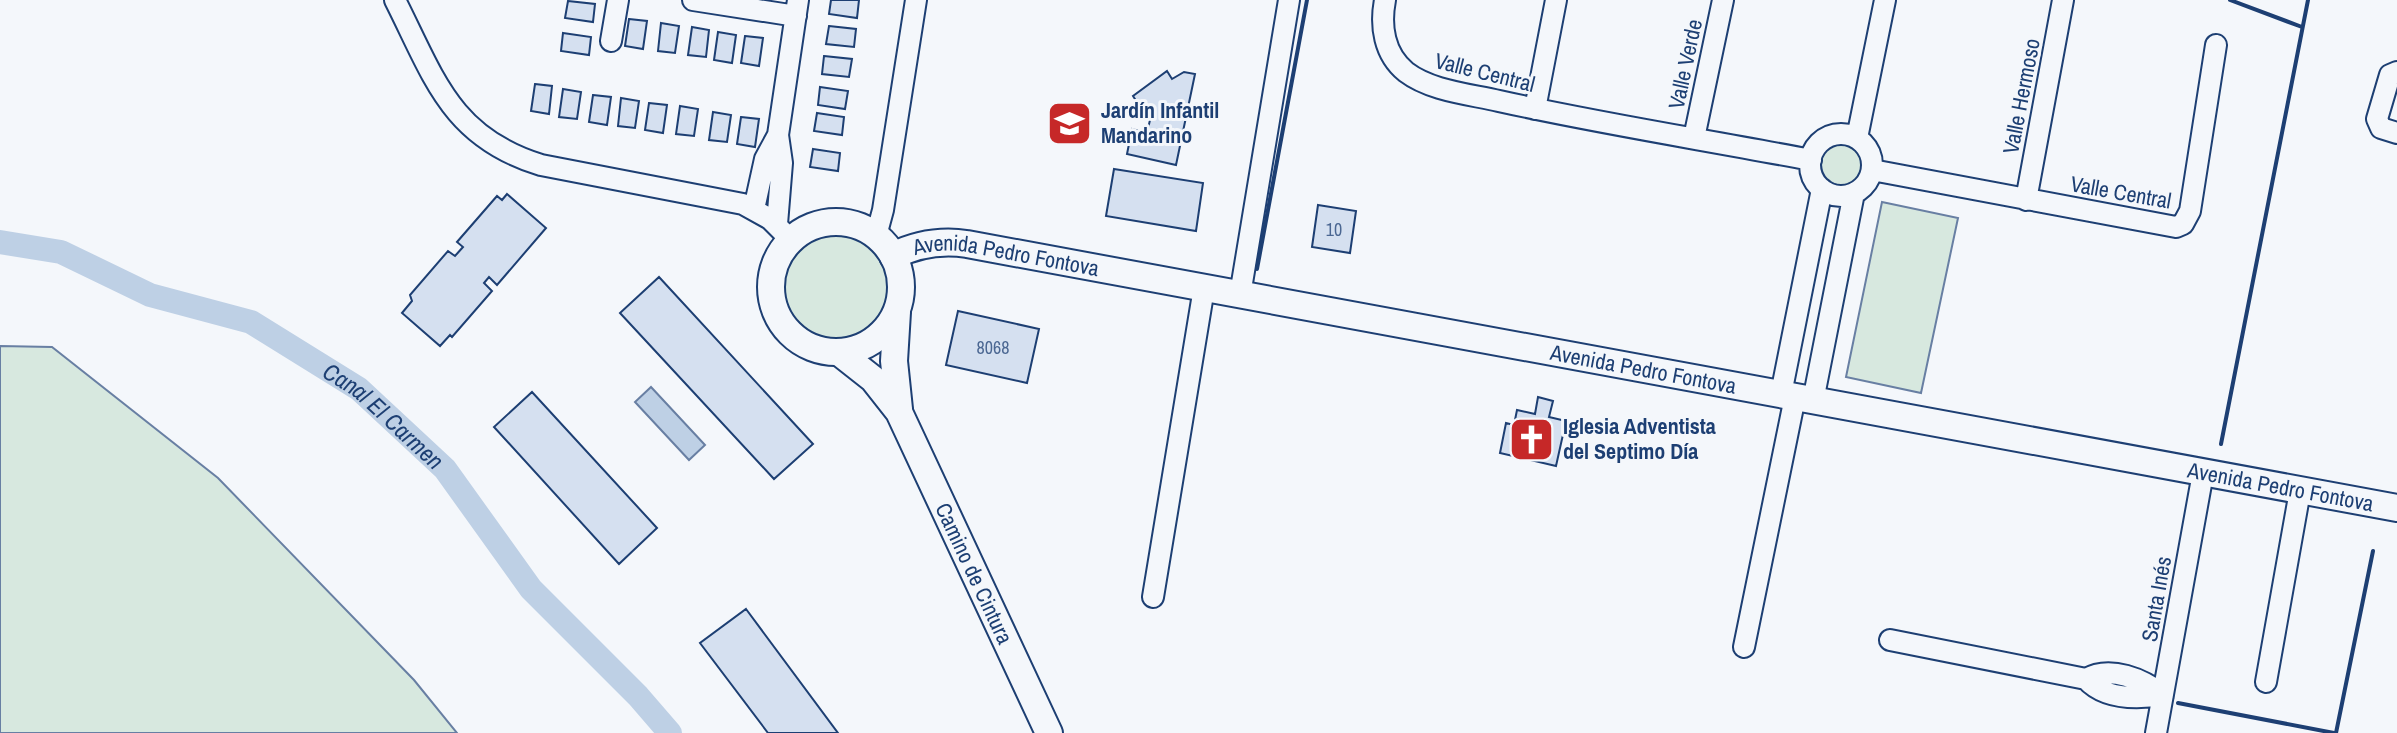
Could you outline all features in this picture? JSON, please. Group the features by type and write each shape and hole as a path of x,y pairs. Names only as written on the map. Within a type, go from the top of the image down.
{"street":[{"path":"395,0 456,114 490,143 541,165 728,199 754,209 784,232 827,223 861,227 876,236 893,256 901,282 897,309 891,323 869,344 840,353 816,349 795,338 779,320 774,309 772,273 783,249 784,232 778,135 797,8 693,0"},
{"path":"611,41 618,0"},
{"path":"876,236 883,210 916,0"},
{"path":"1240,295 1289,0"},
{"name":"Valle Central","path":"1385,0 1382,22 1384,37 1393,58 1409,74 1428,84 1535,109 1811,160"},
{"path":"1535,109 1556,0"},
{"name":"Valle Verde","path":"1694,138 1723,0"},
{"path":"1857,138 1885,0"},
{"name":"Valle Hermoso","path":"2026,200 2063,0"},
{"name":"Valle Central","path":"1872,170 2168,227 2183,224 2190,211 2216,45"},
{"path":"2397,72 2390,75 2377,119 2381,128 2397,133"},
{"path":"1849,134 1857,138 1870,152 1872,170 1868,182 1854,193 1837,196 1822,189 1812,176 1811,160 1818,144 1832,135 1849,134"},
{"path":"754,209 765,159 778,135"},
{"path":"1796,397 1822,189"},
{"path":"1744,647 1796,397 1854,193"},
{"name":"Avenida Pedro Fontova","path":"893,256 921,245 952,242 2397,508"},
{"path":"1153,597 1204,288"},
{"name":"Camino de Cintura","path":"897,309 894,361 899,412"},
{"name":"Camino de Cintura","path":"840,353 873,379 899,412 1049,733"},
{"name":"Santa Inés","path":"2156,733 2203,473"},
{"path":"2266,682 2300,491"},
{"path":"1890,640 2086,679 2105,673 2125,676 2144,682 2163,695"}],"shaded area":[{"path":"1843,142 1859,148 1865,164 1859,180 1843,186 1827,180 1821,164 1827,148"},
{"path":"1882,202 1958,218 1921,393 1846,377"},
{"path":"835,233 856,237 874,249 886,267 890,288 886,309 874,327 856,339 835,343 814,339 796,327 784,309 780,288 784,267 796,249 814,237"},
{"path":"0,346 52,347 218,478 414,680 457,733 0,733"}],"water":[{"path":"651,387 705,445 689,460 635,402"}],"building":[{"path":"831,0 859,0 857,18 829,14"},
{"path":"568,1 595,4 593,22 565,18"},
{"path":"629,19 647,21 643,49 625,46"},
{"path":"661,23 679,26 675,53 658,51"},
{"path":"829,26 856,29 854,47 826,44"},
{"path":"692,27 709,30 706,57 688,55"},
{"path":"718,32 736,35 732,63 714,60"},
{"path":"563,33 591,37 589,55 561,51"},
{"path":"745,36 763,38 759,66 741,63"},
{"path":"824,56 852,59 849,77 822,74"},
{"path":"1167,71 1172,79 1184,72 1195,74 1176,165 1127,154 1132,129 1147,133 1153,107 1144,113 1133,96"},
{"path":"535,84 552,86 549,114 531,111"},
{"path":"820,87 848,91 845,109 818,105"},
{"path":"563,89 581,92 577,119 559,117"},
{"path":"593,95 611,97 607,125 589,122"},
{"path":"621,98 639,101 635,128 618,126"},
{"path":"649,103 667,105 663,133 645,130"},
{"path":"680,106 698,109 694,136 676,134"},
{"path":"713,112 731,115 727,142 709,140"},
{"path":"817,113 844,117 842,135 814,131"},
{"path":"741,117 759,119 755,147 737,144"},
{"path":"813,149 840,153 838,171 810,167"},
{"path":"1114,169 1203,183 1196,231 1106,216"},
{"path":"507,194 546,228 497,285 489,277 484,283 492,291 452,337 450,335 440,346 402,313 412,301 410,295 448,251 455,256 463,247 457,242 497,196 502,200"},
{"path":"1318,205 1356,211 1350,253 1312,247"},
{"path":"659,277 813,444 774,479 620,313"},
{"path":"958,311 1039,329 1027,383 946,365"},
{"path":"532,392 657,528 619,564 494,427"},
{"name":"Iglesia Adventista del Septimo Día","path":"1538,397 1553,401 1549,417 1566,421 1556,466 1500,453 1506,423 1514,425 1517,410 1535,414"},
{"path":"746,609 838,733 768,733 700,643"}],"waterway":[{"name":"Canal El Carmen","path":"0,242 61,252 150,295 251,322 359,389 445,469 531,589 638,696 670,733"}],"wall":[{"path":"1257,269 1307,0"},
{"path":"2230,0 2302,27"},
{"path":"2221,444 2308,0"},
{"path":"2336,733 2373,551"},
{"path":"2178,703 2334,733"}],"place":[{"name":"Jardín Infantil Mandarino","path":"1070,123"},
{"name":"Iglesia Adventista del Septimo Día","path":"1532,439"}]}
